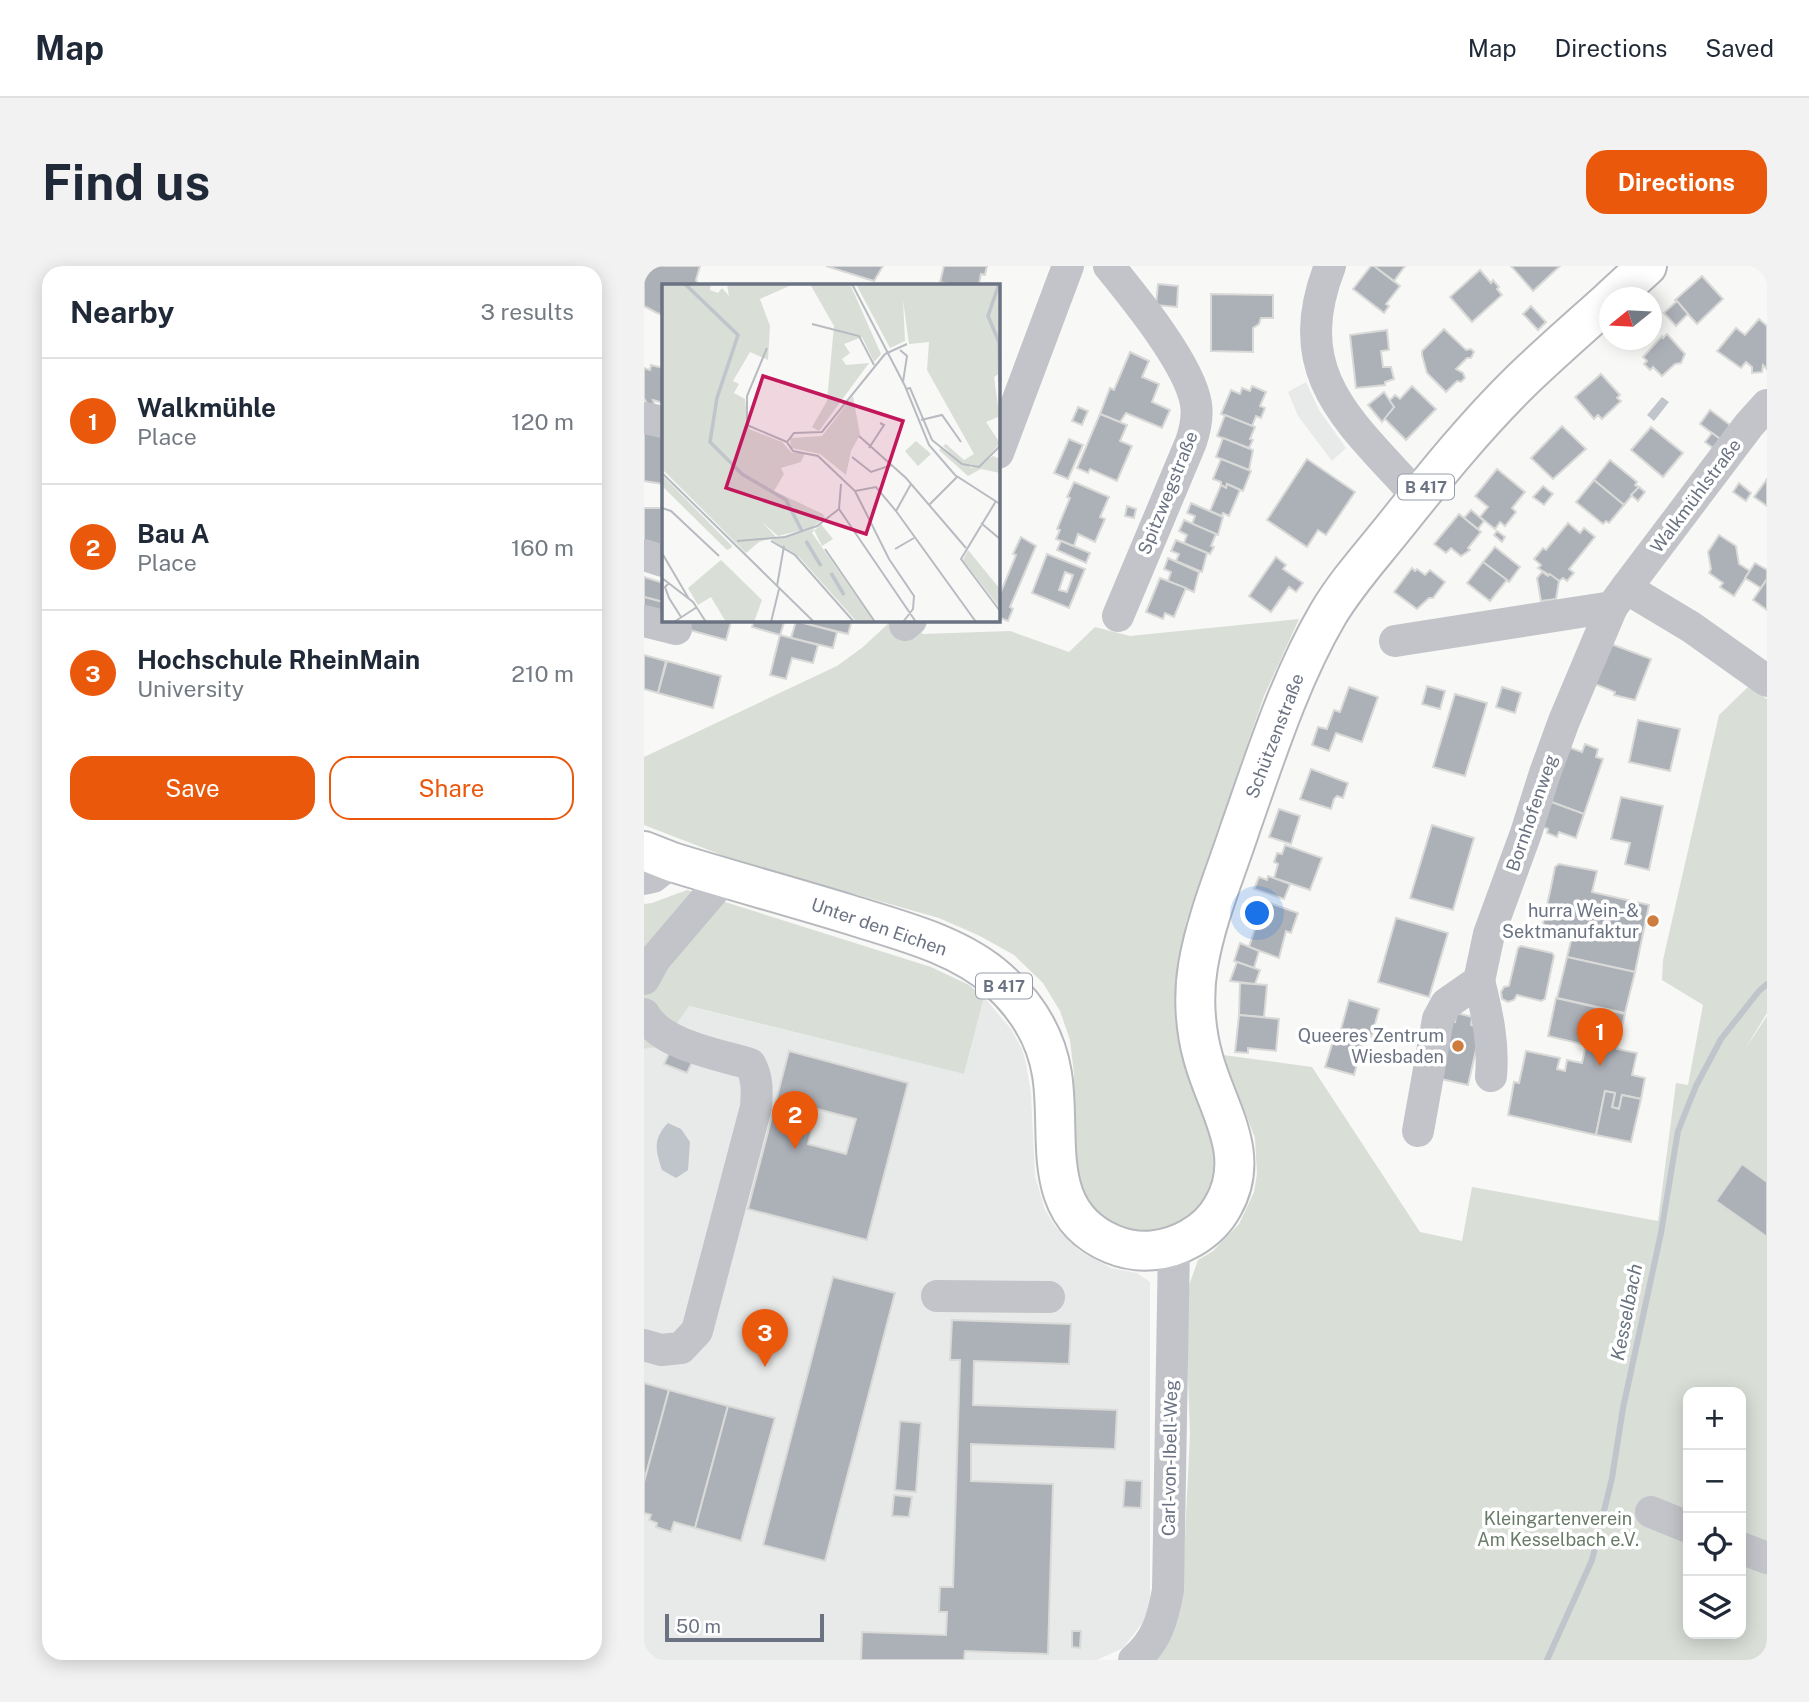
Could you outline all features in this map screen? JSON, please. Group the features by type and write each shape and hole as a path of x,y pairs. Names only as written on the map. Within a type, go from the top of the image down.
{"main road":[{"name":"Schützenstraße","path":"1624,287 1647,266"},
{"name":"Schützenstraße","path":"1174,1246 1200,1233 1220,1212 1232,1186 1235,1171 1234,1143 1205,1067 1198,1033 1197,969 1206,928 1260,772 1312,645 1344,589 1460,446 1514,388 1599,310"},
{"name":"Unter den Eichen","path":"653,864 724,878 923,939 981,966 999,981 1030,1017 1048,1057 1054,1092 1057,1173 1065,1200 1073,1213 1093,1233 1118,1246 1146,1251 1174,1246"}],"street":[{"path":"999,450 1068,266"},
{"name":"Spitzwegstraße","path":"1109,266 1178,361 1189,380 1196,405 1195,430 1191,442 1118,616"},
{"path":"1330,266 1322,286 1315,322 1316,352 1323,376 1346,417 1418,497"},
{"name":"Walkmühlstraße","path":"1619,597 1767,405"},
{"path":"644,418 662,422"},
{"path":"644,555 662,561"},
{"path":"1395,641 1619,597 1691,627 1767,681"},
{"name":"Bornhofenweg","path":"1479,982 1489,933 1545,773 1564,721 1619,597"},
{"path":"644,621 676,629"},
{"path":"644,979 655,959 724,878"},
{"path":"1418,1130 1438,1019 1446,1004 1479,982 1493,1055 1491,1076"},
{"path":"644,1014 654,1027 673,1040 750,1064 757,1090 756,1107 697,1331 681,1348 661,1350 644,1345"},
{"name":"Carl-von-Ibell-Weg","path":"1134,1660 1146,1650 1157,1633 1163,1619 1168,1590 1174,1246"},
{"path":"937,1296 1049,1297"},
{"path":"1651,1512 1683,1525"},
{"path":"1746,1550 1767,1558"}],"shaded area":[{"path":"1306,382 1319,410 1346,448 1332,461 1298,416 1288,392"},
{"path":"1662,397 1669,402 1654,421 1647,415"},
{"path":"984,997 1011,1029 1022,1049 1031,1094 1035,1176 1045,1210 1055,1226 1080,1251 1111,1268 1137,1273 1150,1282 1150,1613 1123,1648 1097,1660 644,1660 644,1049 660,1047 688,1006 964,1074"},
{"path":"668,1123 681,1129 690,1142 688,1170 676,1178 662,1170 657,1151 657,1140"}],"green space":[{"path":"1299,619 1264,696 1186,922 1177,988 1216,1133 1220,1170 1200,1213 1158,1235 1112,1228 1079,1194 1072,1137 1074,1074 1070,1040 1060,1011 1043,983 1014,955 939,918 737,861 644,825 644,757 837,666 891,621 907,621 923,634 1010,631 1069,652 1095,627 1130,636"},
{"name":"Kleingartenverein Am Kesselbach e.V.","path":"1748,687 1767,699 1767,1013 1744,1051 1767,1016 1767,1660 1155,1660 1182,1599 1190,1434 1185,1297 1198,1260 1213,1251 1239,1224 1254,1192 1257,1174 1255,1138 1223,1055 1312,1067 1420,1232 1462,1241 1472,1187 1658,1221 1676,1083 1688,1085 1703,1005 1662,980 1663,960 1719,715"},
{"path":"687,890 931,967 969,985 984,997 964,1074 689,1006 660,1047 644,1049 644,904"}],"building":[{"path":"644,266 700,266 696,280 698,284 662,284 662,315 644,306"},
{"path":"826,266 883,266 874,281"},
{"path":"944,266 987,266 985,275 981,274 979,284 940,282"},
{"path":"1371,266 1400,286 1386,304 1389,306 1384,313 1353,289"},
{"path":"1374,266 1405,266 1394,281"},
{"path":"1511,266 1560,266 1533,291"},
{"path":"1480,270 1491,283 1493,280 1502,295 1472,322 1450,297"},
{"path":"1702,276 1723,299 1697,324 1675,300"},
{"path":"1158,284 1178,286 1177,307 1156,305"},
{"path":"1211,294 1273,295 1273,318 1261,318 1259,324 1253,328 1253,352 1211,351"},
{"path":"1677,301 1688,314 1676,326 1664,313"},
{"path":"1531,306 1546,322 1538,330 1523,314"},
{"path":"1759,319 1767,326 1767,369 1763,365 1762,372 1752,373 1752,367 1746,362 1741,368 1717,351 1736,328 1745,335"},
{"path":"1444,329 1466,350 1471,349 1474,352 1471,358 1467,358 1456,369 1463,373 1465,378 1461,382 1457,381 1446,392 1427,373 1422,355 1422,351"},
{"path":"1387,330 1389,350 1381,351 1383,367 1391,367 1394,379 1385,382 1385,385 1356,388 1350,335"},
{"path":"1667,334 1685,354 1681,363 1675,364 1662,376 1653,367 1650,370 1644,364 1647,361 1643,357 1649,350 1662,350 1662,336 1663,338"},
{"path":"1130,352 1149,361 1142,377 1159,384 1152,402 1170,410 1162,428 1126,413 1120,422 1100,414 1110,388 1114,390"},
{"path":"651,365 662,368 662,403 653,400 655,406 649,408 644,398 644,368 650,370"},
{"path":"1601,374 1620,395 1617,398 1621,401 1602,419 1598,415 1594,419 1575,397"},
{"path":"1252,386 1266,392 1260,406 1265,408 1261,418 1256,416 1252,426 1221,414 1231,390 1240,394 1242,388 1250,391"},
{"path":"1412,386 1436,409 1406,440 1384,418 1394,407 1390,400 1395,395 1400,399"},
{"path":"1384,392 1394,407 1382,422 1368,405"},
{"path":"1078,407 1088,411 1082,425 1072,421"},
{"path":"1710,410 1730,425 1720,439 1700,424"},
{"path":"1100,414 1127,425 1120,441 1132,446 1117,481 1090,469 1088,473 1077,468"},
{"path":"1225,415 1255,427 1249,448 1217,436"},
{"path":"1562,426 1586,449 1553,479 1531,458"},
{"path":"1651,427 1683,453 1663,477 1631,450"},
{"path":"644,428 662,433 662,484 644,481"},
{"path":"1712,433 1720,439 1713,448 1705,442"},
{"path":"1223,438 1253,450 1249,470 1216,457"},
{"path":"1069,439 1083,445 1068,479 1054,473"},
{"path":"1221,459 1251,471 1243,491 1227,484 1226,488 1213,479"},
{"path":"1307,459 1355,492 1326,535 1318,530 1307,547 1267,520"},
{"path":"1610,460 1637,482 1635,485 1639,487 1624,505 1594,480"},
{"path":"1497,469 1525,492 1512,508 1516,512 1505,526 1500,522 1495,529 1480,517 1488,507 1475,496"},
{"path":"1767,479 1767,506 1754,497"},
{"path":"1594,480 1624,505 1609,523 1606,521 1603,524 1576,502"},
{"path":"1074,482 1109,497 1100,517 1105,519 1095,542 1078,534 1074,546 1056,539 1060,530 1057,529 1070,498 1067,497"},
{"path":"1739,483 1751,493 1746,501 1733,492"},
{"path":"1227,484 1240,490 1229,516 1223,513 1222,516 1210,511 1221,485 1226,488"},
{"path":"1543,486 1553,494 1544,505 1533,497"},
{"path":"1639,487 1645,492 1638,501 1631,495"},
{"path":"1191,503 1223,517 1218,535 1192,524 1195,516 1187,513"},
{"path":"1127,506 1136,509 1134,518 1125,516"},
{"path":"644,508 661,508 661,553 644,550"},
{"path":"1471,510 1484,521 1478,529 1464,518"},
{"path":"1459,514 1481,532 1468,548 1470,550 1461,556 1451,548 1446,553 1434,544"},
{"path":"661,516 662,516 662,555"},
{"path":"1184,520 1216,534 1210,554 1184,543 1187,535 1179,531"},
{"path":"1568,523 1580,533 1584,528 1595,537 1569,569 1574,573 1567,581 1563,578 1559,581 1538,568 1541,565 1534,559 1543,548 1546,550"},
{"path":"1497,531 1505,537 1502,542 1494,535"},
{"path":"1719,535 1736,546 1739,564 1750,571 1734,596 1720,587 1723,583 1709,573 1711,569 1708,552"},
{"path":"1021,537 1036,546 1010,607 1013,609 1008,621 999,617 999,597 1016,555 1013,554"},
{"path":"1176,540 1207,553 1202,572 1176,561 1179,554 1171,551"},
{"path":"1061,541 1090,553 1086,563 1057,550"},
{"path":"1495,547 1520,567 1509,582 1483,562"},
{"path":"1047,554 1085,569 1069,608 1032,593","holes":["1065,572 1073,575 1067,592 1059,590"]},
{"path":"1276,557 1286,565 1283,569 1303,583 1296,592 1289,587 1271,612 1249,596"},
{"path":"1168,558 1199,572 1194,592 1168,581 1171,572 1164,569"},
{"path":"1483,562 1507,580 1490,601 1467,583"},
{"path":"1755,563 1767,570 1767,579 1761,588 1745,578"},
{"path":"1412,568 1425,575 1430,570 1445,582 1433,598 1429,598 1417,609 1394,592"},
{"path":"1542,572 1559,581 1556,599 1541,601 1537,578"},
{"path":"644,577 662,583 662,602 644,597"},
{"path":"1160,578 1186,588 1174,617 1165,613 1163,619 1146,612"},
{"path":"1767,579 1767,610 1753,600"},
{"path":"644,597 662,602 662,618 644,616"},
{"path":"688,621 731,622 726,640 686,629"},
{"path":"754,621 785,621 780,635 752,627"},
{"path":"796,621 837,632 833,648 791,638"},
{"path":"808,621 852,621 848,634 807,624"},
{"path":"780,635 818,645 813,663 792,658 786,679 770,675"},
{"path":"1611,644 1651,659 1635,700 1614,695 1615,692 1595,684"},
{"path":"644,655 666,661 658,693 644,689"},
{"path":"667,661 721,676 713,708 658,693"},
{"path":"1427,686 1445,691 1440,709 1422,704"},
{"path":"1349,687 1378,697 1362,742 1336,733 1329,751 1312,745 1318,727 1327,729 1334,710 1340,712"},
{"path":"1502,687 1521,693 1515,713 1496,707"},
{"path":"1455,694 1487,703 1465,776 1433,767"},
{"path":"1638,720 1680,729 1670,771 1629,762"},
{"path":"1585,744 1598,749 1596,757 1603,759 1584,814 1546,800 1565,746 1582,752"},
{"path":"1311,769 1348,783 1343,798 1337,796 1331,809 1300,799"},
{"path":"1621,797 1663,806 1649,870 1625,864 1630,843 1611,839"},
{"path":"1546,800 1584,814 1576,838 1559,832 1557,837 1547,833 1548,829 1537,825"},
{"path":"1279,809 1300,816 1291,844 1269,837"},
{"path":"1432,825 1474,838 1453,910 1410,898"},
{"path":"1285,845 1322,858 1310,890 1274,878 1278,864 1274,862 1277,853 1282,854"},
{"path":"1559,864 1597,871 1592,892 1649,905 1635,972 1567,957 1573,933 1545,926 1543,923 1555,867"},
{"path":"1268,876 1290,884 1284,899 1254,889 1259,877 1267,880"},
{"path":"1264,901 1298,913 1291,933 1286,931 1279,958 1249,947"},
{"path":"1396,918 1448,933 1429,997 1378,982"},
{"path":"1240,943 1259,951 1254,968 1234,961"},
{"path":"1521,946 1552,953 1554,956 1545,999 1541,1001 1517,995 1514,1000 1508,1002 1502,999 1501,992 1504,987 1509,986 1518,948"},
{"path":"1567,957 1635,972 1625,1013 1557,998"},
{"path":"1237,962 1260,970 1255,984 1230,981"},
{"path":"1240,983 1267,985 1264,1017 1239,1015"},
{"path":"1556,998 1625,1014 1617,1049 1637,1053 1632,1075 1645,1078 1641,1099 1622,1095 1619,1109 1612,1107 1615,1093 1605,1091 1596,1135 1508,1115 1514,1082 1519,1083 1526,1051 1560,1058 1557,1069 1565,1071 1567,1060 1582,1063 1586,1045 1548,1036"},
{"path":"1349,1000 1379,1009 1371,1039 1365,1037 1354,1075 1325,1067 1334,1038 1338,1040"},
{"path":"1457,1013 1472,1017 1471,1025 1481,1028 1468,1085 1432,1077 1446,1020 1455,1022"},
{"path":"1239,1015 1279,1019 1276,1051 1248,1048 1248,1053 1235,1052"},
{"path":"670,1051 693,1060 687,1073 664,1064"},
{"path":"789,1051 908,1083 867,1240 748,1209","holes":["817,1109 856,1119 846,1154 808,1144"]},
{"path":"1605,1091 1615,1093 1612,1107 1619,1109 1622,1095 1641,1099 1631,1142 1596,1135"},
{"path":"1742,1164 1767,1182 1767,1237 1716,1201"},
{"path":"833,1277 895,1293 825,1561 763,1545"},
{"path":"952,1320 1071,1324 1069,1364 974,1361 973,1405 1117,1410 1115,1449 971,1444 971,1481 1053,1484 1048,1654 965,1651 964,1660 861,1660 862,1632 946,1635 947,1612 939,1612 940,1587 953,1587 960,1360 950,1360"},
{"path":"644,1383 669,1390 644,1482"},
{"path":"669,1390 728,1406 695,1528 674,1522 671,1532 656,1527 657,1523 649,1520 651,1515 644,1513 644,1482"},
{"path":"728,1406 775,1418 741,1541 695,1528"},
{"path":"900,1421 921,1423 916,1492 895,1490"},
{"path":"1125,1480 1142,1481 1141,1508 1123,1507"},
{"path":"894,1495 912,1497 909,1517 892,1516"},
{"path":"1072,1631 1081,1631 1080,1648 1072,1647"}],"waterway":[{"name":"Kesselbach","path":"1547,1660 1592,1560 1612,1478 1623,1408 1661,1233 1678,1131 1696,1086 1721,1039 1767,984"}],"place":[{"name":"hurra Wein- & Sektmanufaktur","path":"1653,921"},
{"name":"Queeres Zentrum Wiesbaden","path":"1458,1046"},
{"name":"Walkmühle","path":"1600,1066"},
{"name":"Bau A","path":"795,1149"},
{"name":"Hochschule RheinMain","path":"765,1367"}]}
